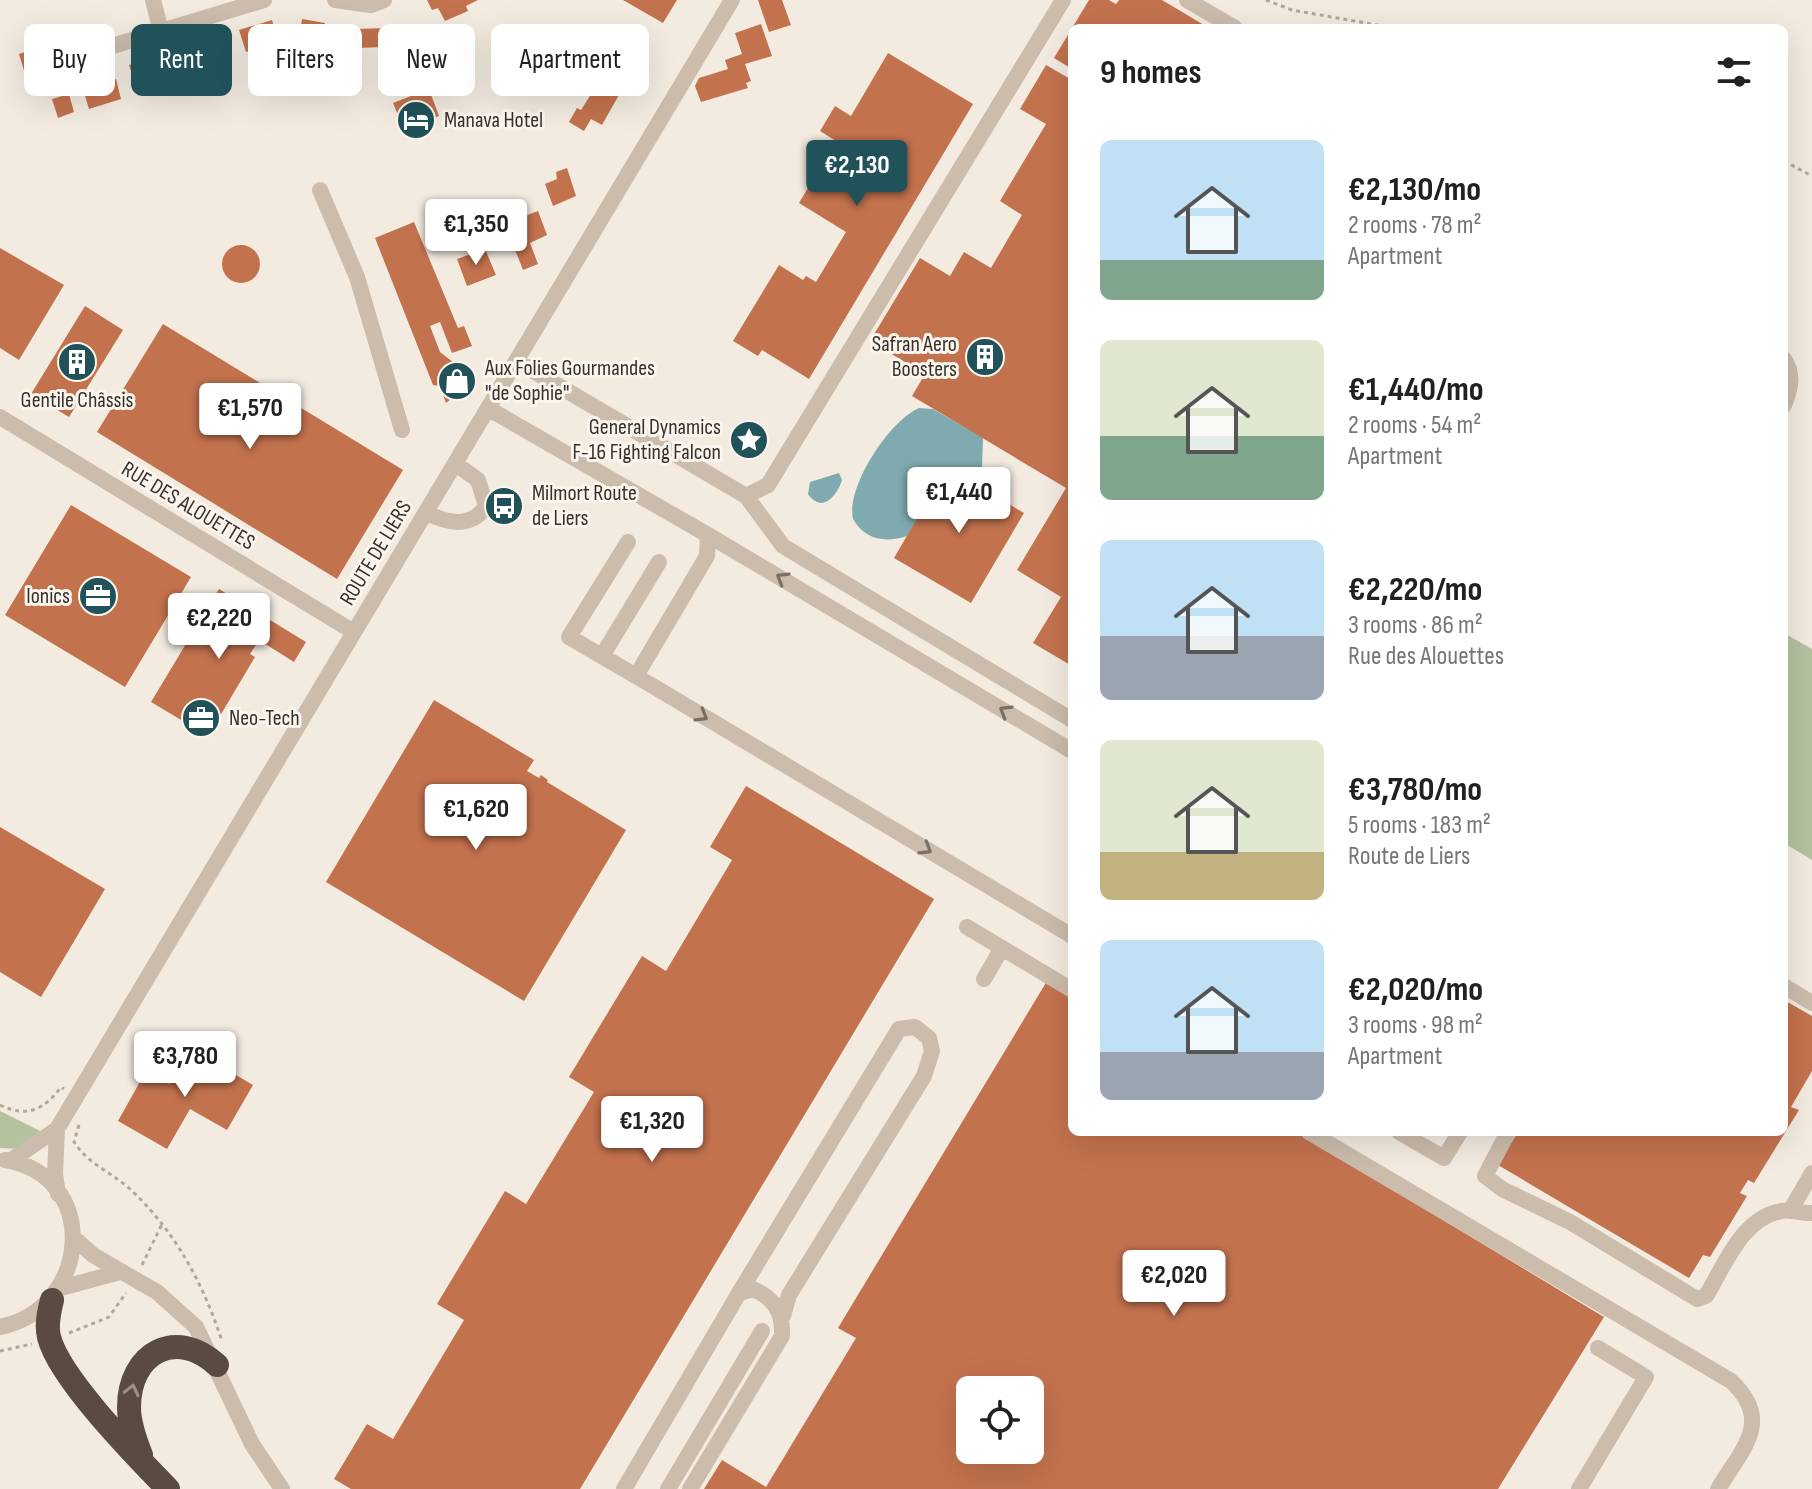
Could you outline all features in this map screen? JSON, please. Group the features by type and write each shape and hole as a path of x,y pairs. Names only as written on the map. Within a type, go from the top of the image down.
{"highway":[{"path":"56,1294 49,1339 62,1365 103,1419 168,1489"},
{"path":"145,1465 129,1410 132,1385 141,1366 154,1354 175,1346 198,1351 217,1365"}],"street":[{"path":"153,0 159,24"},
{"path":"184,24 264,0"},
{"path":"335,0 371,5 384,0"},
{"name":"ROUTE DE LIERS","path":"5,1160 57,1129 732,0"},
{"path":"746,496 768,485 1063,0"},
{"path":"1187,0 1228,24"},
{"path":"320,190 357,277 402,430"},
{"path":"518,362 746,496 783,546 1068,718"},
{"path":"1788,365 1791,370 1788,396"},
{"path":"489,409 1068,749"},
{"name":"RUE DES ALOUETTES","path":"0,417 354,632"},
{"path":"426,513 443,521 467,522 479,517 486,506 478,480 456,464"},
{"path":"636,676 707,556 708,535"},
{"path":"628,542 569,637 1068,934"},
{"path":"602,656 659,562"},
{"path":"967,927 1068,988"},
{"path":"984,979 1002,948"},
{"path":"1788,988 1812,1003"},
{"path":"624,1489 899,1029 915,1027 929,1038 932,1051 924,1076 789,1295 782,1336 690,1489"},
{"name":"ROUTE DE LIERS","path":"57,1129 55,1174 58,1194"},
{"path":"1316,1136 1731,1381 1752,1406 1753,1419 1751,1432 1718,1489"},
{"path":"1410,1136 1444,1158 1458,1136"},
{"path":"1506,1136 1485,1176 1502,1189 1570,1222 1697,1299 1706,1296 1745,1232 1759,1217 1790,1211 1812,1213"},
{"path":"0,1327 28,1318 56,1294 72,1259 74,1238 71,1221 58,1194 41,1177 5,1160"},
{"path":"1790,1211 1812,1173"},
{"path":"74,1238 187,1317 217,1365 252,1444 282,1489"},
{"path":"56,1294 128,1276"},
{"path":"739,1293 753,1289 768,1296 783,1316"},
{"path":"668,1489 762,1331"},
{"path":"1579,1489 1646,1377 1598,1348"}],"path":[{"path":"1266,0 1292,10 1371,24"},
{"path":"1788,163 1812,176"},
{"path":"0,1105 14,1111 35,1112 61,1087 77,1097"},
{"path":"81,1119 74,1142 82,1156 127,1187 163,1222 195,1276 217,1325"},
{"path":"0,1351 49,1339 109,1317 128,1276 163,1222"}],"green space":[{"path":"1788,635 1812,649 1812,860 1788,845"},
{"path":"0,1111 42,1132 20,1149 0,1148"}],"water":[{"path":"919,408 933,409 983,438 982,468 975,484 947,468 907,536 876,538 863,532 853,519 856,490 883,440 907,415"},
{"path":"839,473 842,480 833,497 824,503 813,500 808,494 810,482"}],"building":[{"path":"427,0 478,0 466,6 468,11 445,21 438,8 432,10"},
{"path":"623,0 677,0 663,23"},
{"path":"758,0 782,0 791,25 769,32"},
{"path":"1089,0 1109,0 1116,4 1119,0 1162,0 1202,24 1074,24"},
{"path":"302,19 325,23 325,24 301,24"},
{"path":"761,24 772,56 745,64 751,81 746,83 748,88 701,102 695,86 699,78 728,69 725,60 742,54 735,33"},
{"path":"248,27 248,51 246,52 239,30"},
{"path":"378,28 378,47 362,48 362,29"},
{"path":"1068,35 1068,67 1054,58"},
{"path":"24,52 24,70 19,54"},
{"path":"888,53 973,104 809,379 762,350 758,356 733,341 779,265 803,280 806,276 816,282 846,232 799,203 836,141 820,131 835,106 851,116"},
{"name":"Safran Aero Boosters","path":"1046,65 1068,78 1068,664 1033,643 1061,597 1017,570 1066,488 912,396 925,374 870,341 920,258 950,276 964,252 991,268 1022,215 1000,201 1046,124 1020,109"},
{"path":"115,79 121,99 89,109 85,96 115,96"},
{"path":"70,96 74,112 58,118 52,99"},
{"path":"411,96 432,96 439,116 404,130 393,103"},
{"path":"590,96 618,96 602,125 591,119 584,131 569,122 577,108 581,110"},
{"path":"567,168 576,196 553,206 545,184 557,179 556,172"},
{"path":"538,211 547,235 530,243 538,264 523,270 514,247 520,245 512,221"},
{"path":"414,222 458,328 464,326 472,346 452,353 440,322 430,326 440,352 458,366 462,380 457,394 446,403 440,386 433,385 375,238"},
{"path":"241,245 254,251 260,264 254,277 241,283 228,277 222,264 228,251"},
{"path":"0,248 64,285 19,360 0,348"},
{"path":"485,249 496,275 467,286 457,259"},
{"name":"Gentile Châssis","path":"85,306 123,330 69,417 31,394"},
{"path":"163,324 403,470 337,579 97,432"},
{"path":"947,467 1024,513 971,603 894,558"},
{"name":"Ionics","path":"71,505 191,577 125,687 5,615"},
{"path":"219,589 306,642 294,662 259,640 250,654 255,657 208,736 151,702"},
{"path":"434,700 534,760 527,771 539,778 541,775 547,782 626,830 524,1001 326,882"},
{"path":"746,786 934,899 580,1489 351,1489 334,1479 367,1424 393,1439 464,1320 437,1304 505,1191 526,1204 594,1092 569,1077 642,956 666,971 732,860 710,847"},
{"path":"0,827 105,889 41,997 0,972"},
{"path":"1047,981 1068,994 1068,1136 1304,1136 1604,1317 1498,1489 704,1489 722,1460 766,1487 856,1338 838,1328"},
{"path":"1788,1002 1812,1016 1812,1071 1791,1107 1799,1110 1788,1128"},
{"path":"190,1048 253,1085 227,1130 190,1109 167,1149 118,1121 146,1071 169,1084"},
{"path":"1516,1136 1783,1136 1754,1183 1748,1180 1740,1193 1747,1196 1710,1257 1703,1255 1689,1278 1498,1165"}],"place":[{"name":"Manava Hotel","path":"416,120"},
{"name":"Safran Aero Boosters","path":"985,357"},
{"name":"Gentile Châssis","path":"77,362"},
{"name":"Aux Folies Gourmandes \"de Sophie\"","path":"457,381"},
{"name":"General Dynamics F-16 Fighting Falcon","path":"749,440"},
{"name":"Milmort Route de Liers","path":"504,506"},
{"name":"Ionics","path":"98,596"},
{"name":"Neo-Tech","path":"201,718"}]}
